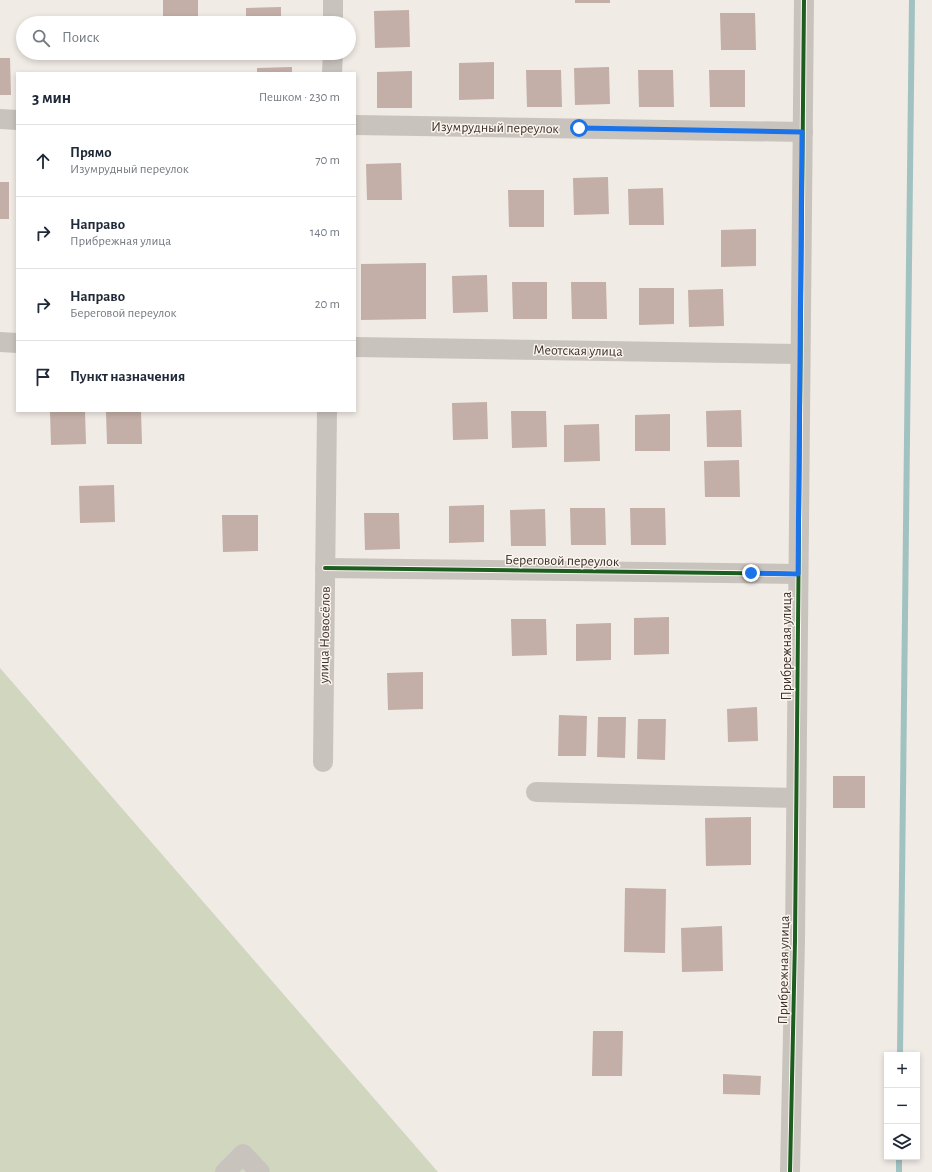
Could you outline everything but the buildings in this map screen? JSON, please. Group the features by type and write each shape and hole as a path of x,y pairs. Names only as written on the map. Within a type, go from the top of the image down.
{"street":[{"path":"333,0 333,16"},
{"name":"Прибрежная улица","path":"790,1172 795,940 804,0"},
{"path":"332,60 332,72"},
{"path":"0,119 16,120"},
{"name":"Изумрудный переулок","path":"356,125 802,132"},
{"path":"0,342 16,343"},
{"name":"Меотская улица","path":"356,347 800,354"},
{"name":"улица Новосёлов","path":"322,762 327,412"},
{"name":"Береговой переулок","path":"325,568 798,574"},
{"path":"536,792 796,798"},
{"path":"225,1172 242,1154 260,1172"}],"green space":[{"path":"0,668 438,1172 0,1172"}],"waterway":[{"path":"900,1052 912,0"},
{"path":"899,1160 899,1172"}],"cycle path":[{"path":"790,1172 795,940 804,0"},
{"path":"325,568 798,574"}],"route":[{"path":"579,128 802,132 798,574 751,573"}]}
